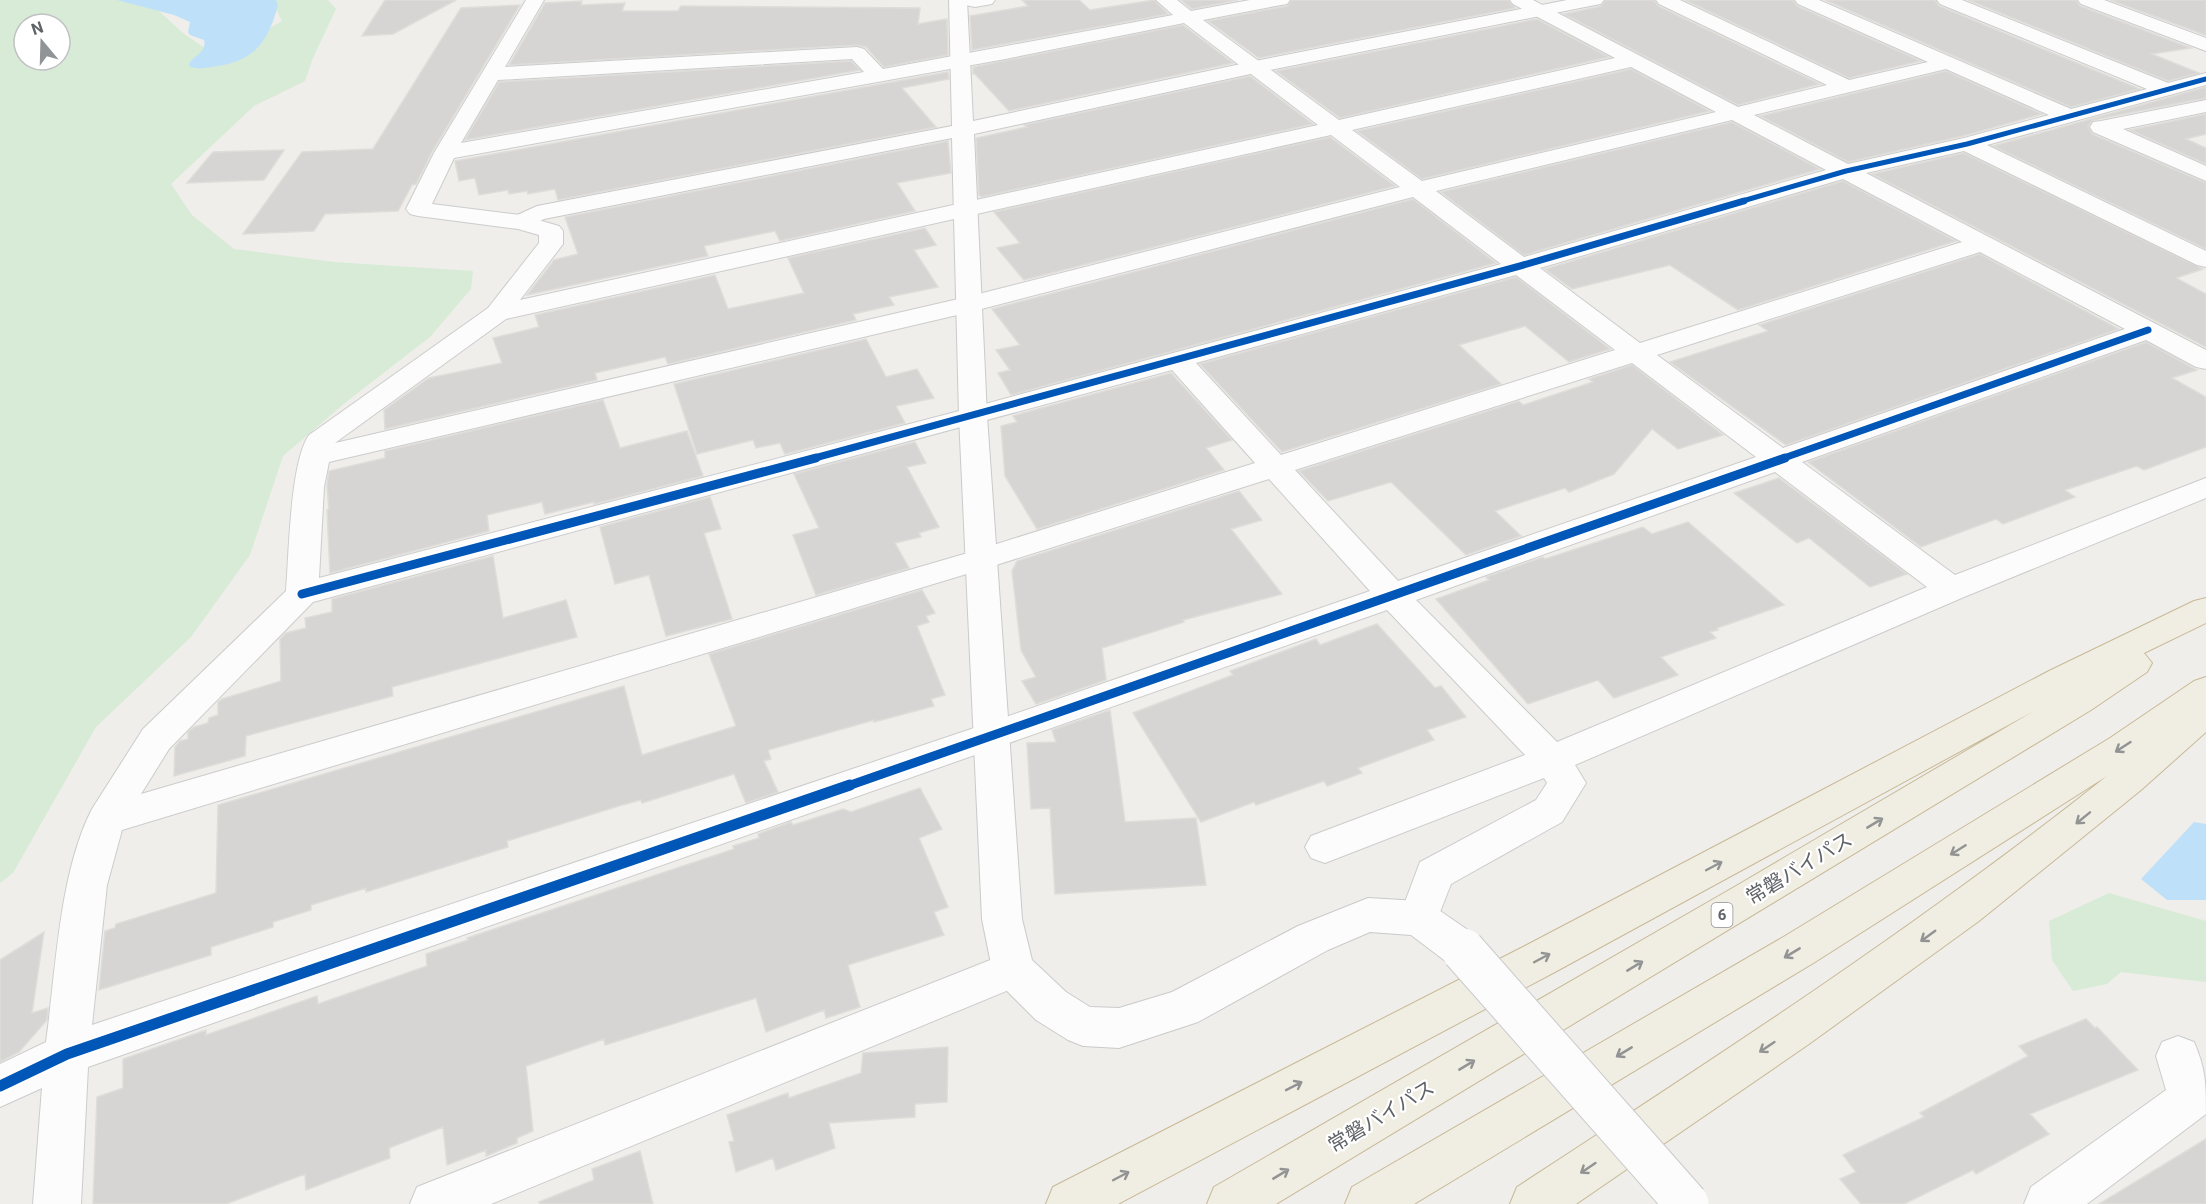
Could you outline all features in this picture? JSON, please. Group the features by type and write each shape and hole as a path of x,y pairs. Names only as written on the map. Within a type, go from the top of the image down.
{"highway":[{"path":"1070,1204 1208,1130 1538,960 2061,680 2206,609"},
{"name":"常磐バイパス","path":"1231,1204 2078,701 2206,615"},
{"path":"1369,1204 1800,949 2123,748 2206,690"},
{"path":"1534,1204 1925,938 2063,835 2148,765 2206,711"}],"street":[{"path":"302,594 309,487 319,441 497,313 551,244 550,231 521,222 418,209 445,153 535,0"},
{"path":"958,0 973,416 1002,919 1012,969 1051,1006 1083,1026 1119,1028 1183,1008 1313,938 1368,915 1419,918 1463,950 1687,1204"},
{"path":"968,0 986,0"},
{"path":"1165,0 1952,589"},
{"path":"445,153 960,61 1186,16 1281,0"},
{"path":"1519,0 2206,361"},
{"path":"521,222 537,213 962,130 1255,67 1595,0"},
{"path":"1665,0 1847,87"},
{"path":"1804,0 2069,116"},
{"path":"1946,0 2167,90"},
{"path":"2087,0 2206,45"},
{"path":"492,74 857,53 877,74"},
{"path":"497,313 965,211 1634,60"},
{"path":"314,457 970,304 1417,189 1947,63"},
{"path":"57,1204 67,1054 87,885 106,820 156,739 302,594 973,416 1177,358 1520,266 1846,171 1967,144 2206,79"},
{"path":"2206,106 2101,128 2206,174"},
{"path":"1967,144 2206,260"},
{"path":"106,820 982,560 1983,243"},
{"path":"0,1086 67,1054 993,736 1777,458 2148,330"},
{"path":"1177,358 1391,594 1552,760 1567,783 1549,811 1434,874 1419,918"},
{"path":"1325,847 1552,760 1952,589 2206,487"},
{"path":"434,1204 1012,969"},
{"path":"2048,1204 2191,1098 2178,1056"}],"green space":[{"path":"0,0 147,0 184,34 205,48 244,43 282,21 271,0 328,0 336,9 305,81 254,106 171,184 192,215 234,249 334,262 473,271 471,289 430,337 346,402 283,456 250,555 191,637 96,727 13,873 0,883"},
{"path":"2109,893 2206,921 2206,982 2121,972 2107,984 2073,991 2052,960 2049,921"}],"water":[{"path":"117,0 276,0 278,5 264,40 249,55 239,61 198,68 189,66 190,62 205,44 204,40 190,35 188,32 190,22 174,15"},
{"path":"2194,822 2206,824 2206,900 2167,900 2141,879"}],"building":[{"path":"385,0 456,0 393,34 362,36"},
{"path":"1022,0 1079,0 1090,10 1154,0 1168,14 972,50 970,16 1028,6"},
{"path":"1181,0 1238,0 1192,9"},
{"path":"1292,0 1508,0 1515,8 1259,58 1208,21 1287,6"},
{"path":"1606,0 1654,0 1658,6 1820,84 1738,105 1564,14 1601,6"},
{"path":"1685,0 1793,0 1797,6 1921,61 1849,78"},
{"path":"1825,0 1935,0 1939,6 2140,89 2071,107"},
{"path":"1968,0 2076,0 2080,6 2191,48 2152,54 2199,73 2168,81"},
{"path":"2110,0 2206,0 2206,35 2205,35"},
{"path":"582,1 581,5 625,3 622,11 678,11 681,6 920,8 918,24 947,19 948,55 884,67 866,47 857,45 509,65 545,3"},
{"path":"520,5 398,211 325,214 314,231 243,234 302,152 373,149 461,8"},
{"path":"1537,19 1609,57 1340,118 1276,71"},
{"path":"1183,25 1233,63 1009,111 973,74 973,67"},
{"path":"851,61 860,70 465,140 499,82"},
{"path":"1631,69 1710,111 1422,179 1357,131"},
{"path":"1946,71 2042,114 1963,136 1848,162 1760,116"},
{"path":"948,72 949,79 902,88 936,127 558,200 555,189 528,194 527,191 509,194 508,190 479,195 475,178 459,181 455,161"},
{"path":"1250,76 1313,124 981,197 979,195 976,138 1027,127 1024,125"},
{"path":"2206,87 2206,98 2093,120 2088,126 2092,134 2206,183 2206,249 1993,146"},
{"path":"2206,114 2206,134 2186,139 2206,148 2206,164 2130,130"},
{"path":"1732,122 1820,169 1524,255 1441,192"},
{"path":"1330,137 1395,186 1024,280 997,248 1020,243 994,212"},
{"path":"948,141 951,173 897,183 915,211 780,241 775,231 704,246 708,256 527,295 554,260 578,254 565,217"},
{"path":"284,150 264,180 187,183 213,152"},
{"path":"1964,153 2203,269 2176,278 2206,294 2206,347 1872,174"},
{"path":"1843,181 1956,241 1738,310 1670,265 1572,289 1545,269"},
{"path":"1413,199 1496,263 1011,395 998,373 1010,370 996,350 1020,345 992,309"},
{"path":"925,228 936,245 914,250 938,287 889,297 894,305 853,314 856,320 668,364 665,357 595,373 597,380 385,429 384,410 429,378 502,363 493,338 539,327 535,315 715,275 728,309 804,293 788,258"},
{"path":"1980,254 2119,329 1786,445 1670,362 1768,331 1759,325"},
{"path":"1516,277 1610,349 1569,362 1525,326 1459,345 1501,384 1282,452 1200,364"},
{"path":"866,339 886,377 917,369 934,398 896,406 905,423 785,454 780,443 756,448 753,440 697,454 674,384"},
{"path":"2146,342 2197,370 2172,378 2206,397 2206,447 2144,470 2137,466 2065,490 2075,497 2003,524 1996,519 1921,547 1808,462"},
{"path":"1632,365 1723,435 1678,449 1652,429 1614,474 1569,492 1565,488 1495,511 1521,536 1466,555 1391,482 1328,501 1299,471 1519,401 1523,405 1593,382 1589,379"},
{"path":"1171,373 1232,440 1206,448 1224,470 1037,529 1005,476 1001,426 1017,422 1013,416"},
{"path":"603,400 620,448 687,431 703,476 545,514 542,502 487,515 489,531 330,573 327,510 329,509 327,486 329,471 385,458 385,451"},
{"path":"915,442 926,463 907,467 939,527 919,533 921,537 895,543 909,568 816,595 793,535 819,528 794,474"},
{"path":"1779,478 1907,574 1870,587 1809,538 1797,543 1734,493"},
{"path":"1239,491 1262,520 1231,529 1282,594 1183,620 1184,622 1102,648 1106,680 1036,704 1022,681 1036,677 1021,650 1012,571 1017,561"},
{"path":"710,497 721,529 704,533 732,619 666,636 649,575 615,584 600,527"},
{"path":"1688,522 1784,605 1717,628 1718,630 1710,632 1716,638 1661,657 1678,675 1614,698 1598,680 1528,704 1436,599 1489,580 1486,577 1543,557 1545,559 1643,527 1652,534"},
{"path":"493,556 503,618 566,600 577,637 392,687 393,696 246,736 245,756 174,776 175,747 180,741 188,739 188,732 194,727 208,723 209,718 218,715 218,702 222,699 281,681 280,639 286,633 306,628 305,618 332,612 332,599"},
{"path":"922,590 935,613 926,616 929,622 917,626 945,695 931,699 934,706 874,722 874,720 768,750 771,759 764,761 778,792 746,803 734,774 642,803 641,800 622,805 507,841 508,847 366,892 366,888 311,905 311,910 273,922 273,927 211,947 211,955 99,990 105,931 115,928 116,924 216,893 218,805 624,686 642,755 736,726 709,654"},
{"path":"1377,624 1435,688 1441,686 1466,717 1427,730 1434,740 1358,768 1362,773 1327,786 1324,781 1256,805 1254,802 1201,822 1133,713 1233,675 1230,671 1316,639 1320,645"},
{"path":"1110,710 1125,822 1196,818 1206,885 1055,894 1050,808 1031,809 1027,743 1056,742 1052,730"},
{"path":"920,788 942,829 919,838 948,907 934,912 944,935 848,965 860,1007 826,1018 824,1010 766,1032 756,998 605,1045 604,1039 526,1066 533,1131 517,1138 517,1143 486,1156 486,1150 447,1165 443,1127 389,1148 390,1158 306,1190 305,1174 226,1204 93,1204 97,1097 123,1088 123,1059 206,1030 206,1035 317,996 318,1004 427,966 426,954 468,940 467,938 734,849 733,846 759,838 758,834 791,822 793,825 843,809 851,812"},
{"path":"44,932 32,1013 48,1008 47,1020 19,1052 0,1062 0,960"},
{"path":"2086,1019 2095,1028 2097,1027 2138,1070 2030,1114 2049,1134 1976,1174 1973,1170 1904,1204 1861,1204 1840,1179 1856,1172 1843,1155 1924,1117 1920,1113 2028,1056 2019,1046"},
{"path":"948,1047 947,1102 915,1104 915,1117 829,1123 835,1148 776,1170 773,1158 736,1172 729,1142 734,1141 727,1115 788,1093 789,1098 861,1073 863,1053"},
{"path":"2206,1139 2206,1204 2099,1204"},
{"path":"640,1151 653,1204 540,1204 539,1202 594,1180 592,1169"}],"cycle path":[{"path":"302,594 973,416 1520,266 1846,171 1967,144 2206,79"},
{"path":"0,1086 67,1054 993,736 2148,330"}]}
